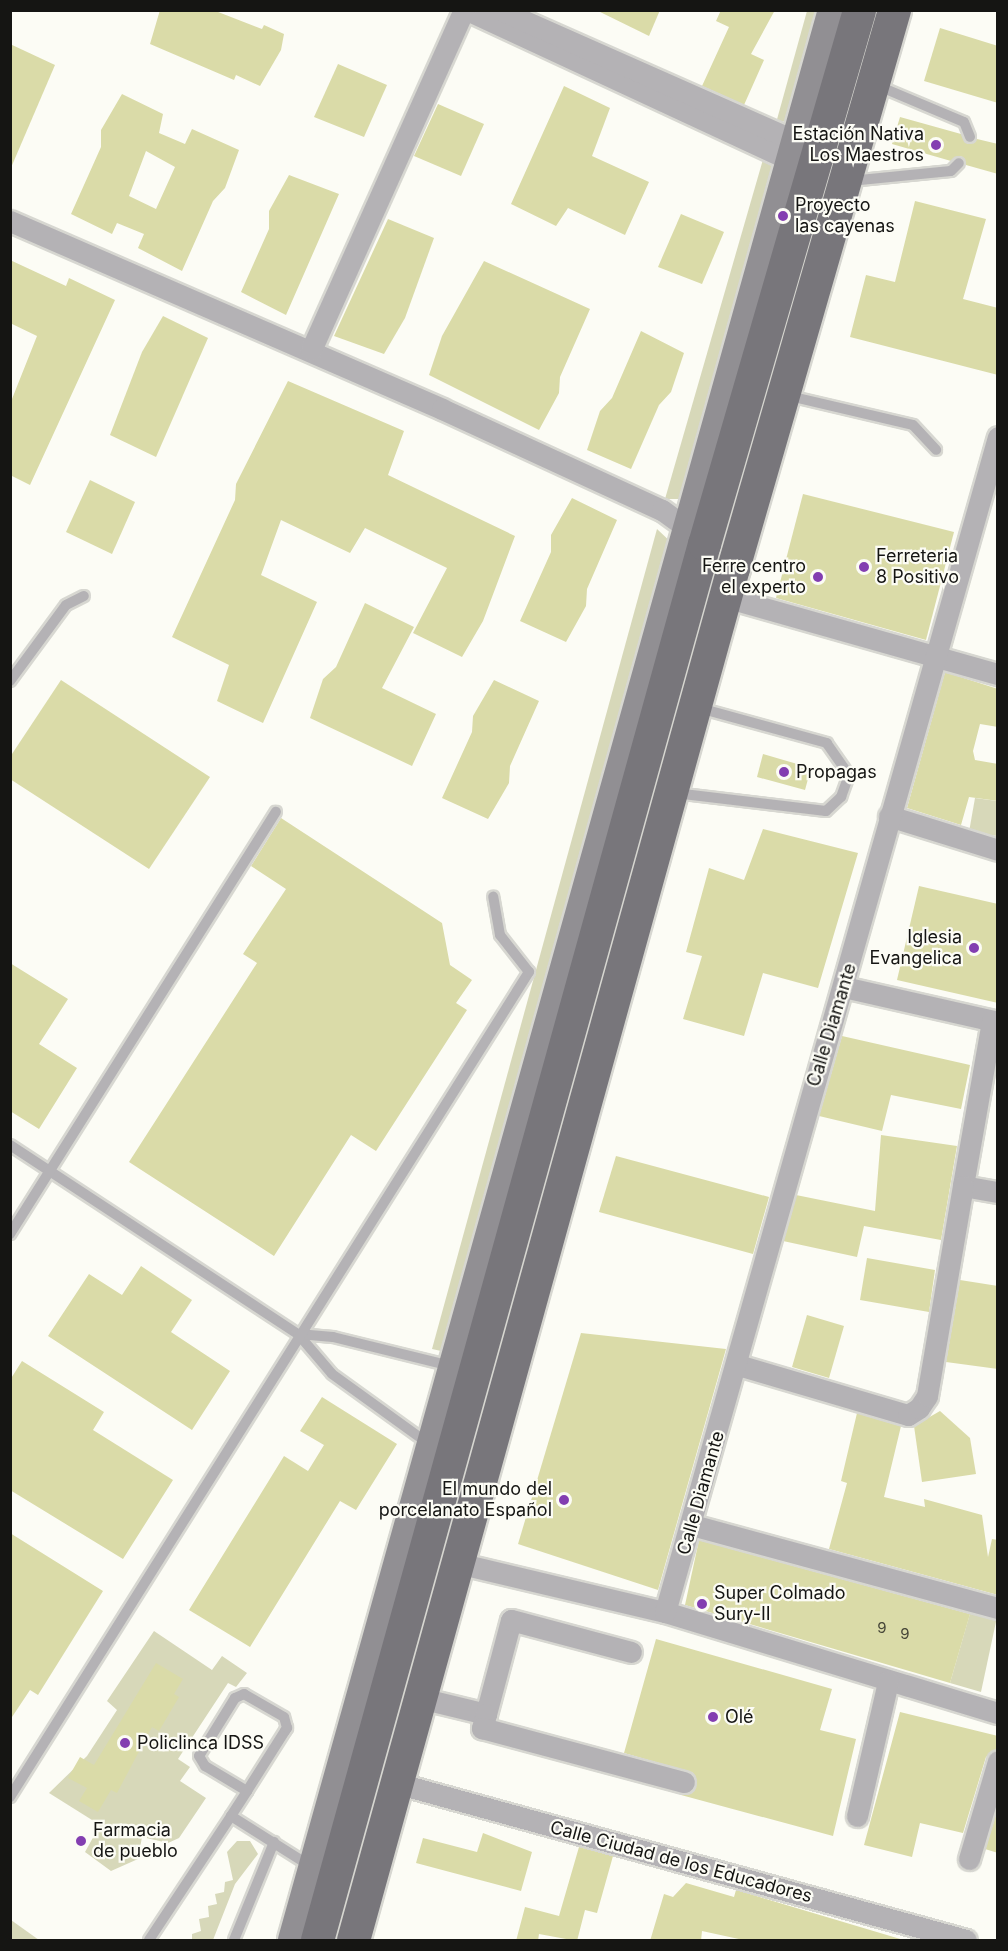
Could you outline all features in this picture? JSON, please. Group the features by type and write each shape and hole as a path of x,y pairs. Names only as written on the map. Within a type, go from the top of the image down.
{"main road":[{"path":"317,1941 711,521 859,10"},
{"path":"353,1941 725,597 785,395 871,83 894,10"}],"street":[{"path":"311,350 465,10 564,50 784,147"},
{"path":"500,10 564,50"},
{"path":"292,1941 451,1365 687,528 784,147 833,10"},
{"path":"10,221 311,350 662,510 687,528"},
{"name":"Calle Diamante","path":"665,1612 738,1365 844,987 889,816 998,437"},
{"path":"725,597 998,674"},
{"path":"889,816 998,850"},
{"path":"738,1365 908,1415 919,1408 927,1396 963,1186 995,1021 844,987"},
{"path":"963,1186 998,1192"},
{"path":"692,1526 998,1608"},
{"path":"457,1563 665,1612 888,1682 998,1713"},
{"path":"631,1652 511,1620 482,1728 684,1782"},
{"path":"857,1816 888,1682"},
{"path":"420,1698 486,1714"},
{"path":"969,1859 998,1761"},
{"name":"Calle Ciudad de los Educadores","path":"396,1783 966,1941"}],"lane":[{"path":"871,83 964,122 969,137"},
{"path":"844,181 951,171 959,163"},
{"path":"785,395 913,425 936,450"},
{"path":"10,681 66,605 84,596"},
{"path":"672,793 826,811 841,797 849,775 827,743 695,707"},
{"path":"10,1234 52,1171 276,812"},
{"path":"10,1797 298,1334 529,972 500,935 493,897"},
{"path":"10,1145 298,1334 332,1374 429,1444"},
{"path":"298,1334 333,1337 451,1365"},
{"path":"149,1941 247,1791 287,1724 244,1694 235,1698 199,1756 205,1766 247,1791"},
{"path":"231,1816 313,1868"},
{"path":"234,1941 274,1842"}],"green space":[{"path":"807,11 853,11 824,113 776,123"},
{"path":"764,156 808,180 715,499 665,499"},
{"path":"657,529 675,546 478,1359 432,1349"},
{"path":"975,798 997,801 997,836 969,832"},
{"path":"971,1610 997,1617 981,1692 950,1683"},
{"path":"154,1631 212,1670 222,1656 247,1673 236,1687 228,1683 178,1759 190,1767 180,1781 206,1798 179,1838 168,1843 142,1837 138,1859 111,1871 85,1852 100,1825 49,1793 87,1756 117,1710 107,1701"},
{"path":"237,1841 250,1841 258,1854 235,1884 213,1940 192,1940 192,1934 201,1931 199,1919 209,1917 208,1906 217,1904 215,1894 224,1892 225,1882 233,1880 227,1852"},
{"path":"11,1920 39,1940 11,1940"}],"building":[{"path":"160,10 213,10 262,29 264,25 284,34 281,50 260,86 236,75 234,80 150,44"},
{"path":"596,10 660,10 649,36"},
{"path":"721,10 775,10 751,54 764,60 744,105 702,86 729,27 716,21"},
{"path":"940,28 998,46 998,103 924,81"},
{"path":"10,44 55,65 10,170"},
{"path":"338,64 387,85 364,137 314,117"},
{"path":"564,86 610,108 592,156 649,182 625,235 568,208 556,226 511,204"},
{"path":"122,94 163,114 159,133 185,144 192,129 239,150 225,188 213,201 182,271 138,248 144,234 117,223 112,234 71,214 101,147 101,130","holes":["146,151 175,167 156,209 129,196"]},
{"path":"438,104 484,124 461,176 414,156"},
{"path":"900,117 961,134 968,144 977,139 998,144 998,174 966,165 961,156 951,161 892,144"},
{"path":"289,175 339,194 286,315 241,292 269,229 269,211"},
{"path":"915,201 986,219 963,299 998,308 998,375 850,337 866,275 895,282"},
{"path":"681,214 724,232 702,284 658,267"},
{"path":"388,219 434,238 405,318 384,354 334,336"},
{"path":"10,260 66,286 69,278 115,300 30,485 10,475 10,404 37,336 10,323"},
{"path":"484,261 590,309 560,377 559,393 539,430 429,375 442,336"},
{"path":"163,316 208,338 156,457 110,435 142,352"},
{"path":"641,331 684,353 671,392 659,405 631,469 587,450 600,411 612,398"},
{"path":"288,381 404,431 388,475 515,536 483,621 462,657 413,633 447,568 365,528 350,553 281,520 261,575 317,602 263,723 217,701 229,665 172,637 235,500 236,484"},
{"path":"90,480 135,502 112,554 66,532"},
{"name":"Ferreteria 8 Positivo","path":"803,494 954,532 926,640 776,598"},
{"path":"572,498 617,520 587,589 586,606 566,642 520,621 551,552 551,535"},
{"path":"365,603 414,627 382,688 436,714 412,766 310,718 323,679 336,667"},
{"path":"945,672 998,689 998,727 980,724 973,751 975,760 998,764 998,801 969,797 961,825 907,808"},
{"path":"61,680 210,777 149,869 10,779 10,757"},
{"path":"494,680 539,701 510,766 509,783 488,819 442,798 472,732 473,716"},
{"name":"Propagas","path":"763,754 811,768 805,790 757,777"},
{"path":"281,818 442,923 450,965 472,980 456,1003 467,1010 376,1151 351,1135 274,1256 129,1162 257,963 243,954 286,889 251,866"},
{"path":"763,829 858,853 818,988 763,973 744,1036 683,1019 702,956 686,952 709,868 744,880"},
{"path":"919,886 998,904 998,1003 897,980"},
{"path":"10,963 68,999 39,1044 77,1068 39,1129 10,1111"},
{"path":"842,1036 970,1065 961,1109 891,1095 882,1131 819,1116"},
{"path":"881,1135 957,1146 941,1240 864,1226 857,1257 783,1241 796,1195 875,1211"},
{"path":"616,1156 769,1197 753,1254 599,1212"},
{"path":"867,1258 935,1270 929,1312 860,1300"},
{"path":"141,1266 192,1300 171,1332 230,1371 192,1430 48,1336 89,1274 122,1295"},
{"path":"960,1280 998,1286 998,1369 946,1362"},
{"path":"807,1315 844,1326 829,1378 792,1367"},
{"path":"581,1333 726,1349 658,1590 518,1544"},
{"path":"22,1361 104,1412 93,1430 173,1480 123,1559 10,1490 10,1380"},
{"path":"322,1397 397,1444 356,1510 340,1501 250,1647 189,1610 284,1456 308,1471 324,1445 300,1431"},
{"path":"940,1411 970,1438 976,1474 922,1482 914,1426"},
{"path":"857,1413 901,1426 884,1497 925,1507 924,1499 982,1515 988,1557 992,1539 998,1540 998,1595 829,1549 847,1483 841,1481"},
{"path":"10,1533 103,1591 38,1695 30,1690 10,1720"},
{"path":"699,1540 970,1614 950,1683 685,1605"},
{"name":"Olé","path":"656,1639 832,1689 820,1730 856,1739 833,1836 681,1795 696,1786 693,1773 624,1753"},
{"name":"Policlinca IDSS","path":"156,1663 183,1679 174,1694 179,1697 159,1731 152,1727 117,1793 111,1790 98,1812 79,1801 87,1788 68,1778 80,1757 94,1765"},
{"path":"900,1712 998,1736 998,1749 986,1757 963,1833 920,1823 912,1857 864,1845"},
{"path":"998,1808 998,1853 985,1849"},
{"path":"483,1833 532,1852 521,1891 416,1863 423,1838 477,1852"},
{"path":"579,1847 613,1856 597,1913 585,1910 577,1941 539,1934 538,1941 516,1941 525,1907 559,1916"},
{"path":"686,1883 734,1897 736,1890 907,1941 748,1941 702,1931 701,1941 650,1941 664,1894 673,1897"}],"place":[{"name":"Estación Nativa Los Maestros","path":"936,145"},
{"name":"Proyecto las cayenas","path":"783,216"},
{"name":"Ferreteria 8 Positivo","path":"864,567"},
{"name":"Ferre centro el experto","path":"818,577"},
{"name":"Propagas","path":"784,772"},
{"name":"Iglesia Evangelica","path":"974,948"},
{"name":"El mundo del porcelanato Español","path":"564,1500"},
{"name":"Super Colmado Sury-II","path":"702,1604"},
{"name":"Olé","path":"713,1717"},
{"name":"Policlinca IDSS","path":"125,1743"},
{"name":"Farmacia de pueblo","path":"81,1841"}]}
